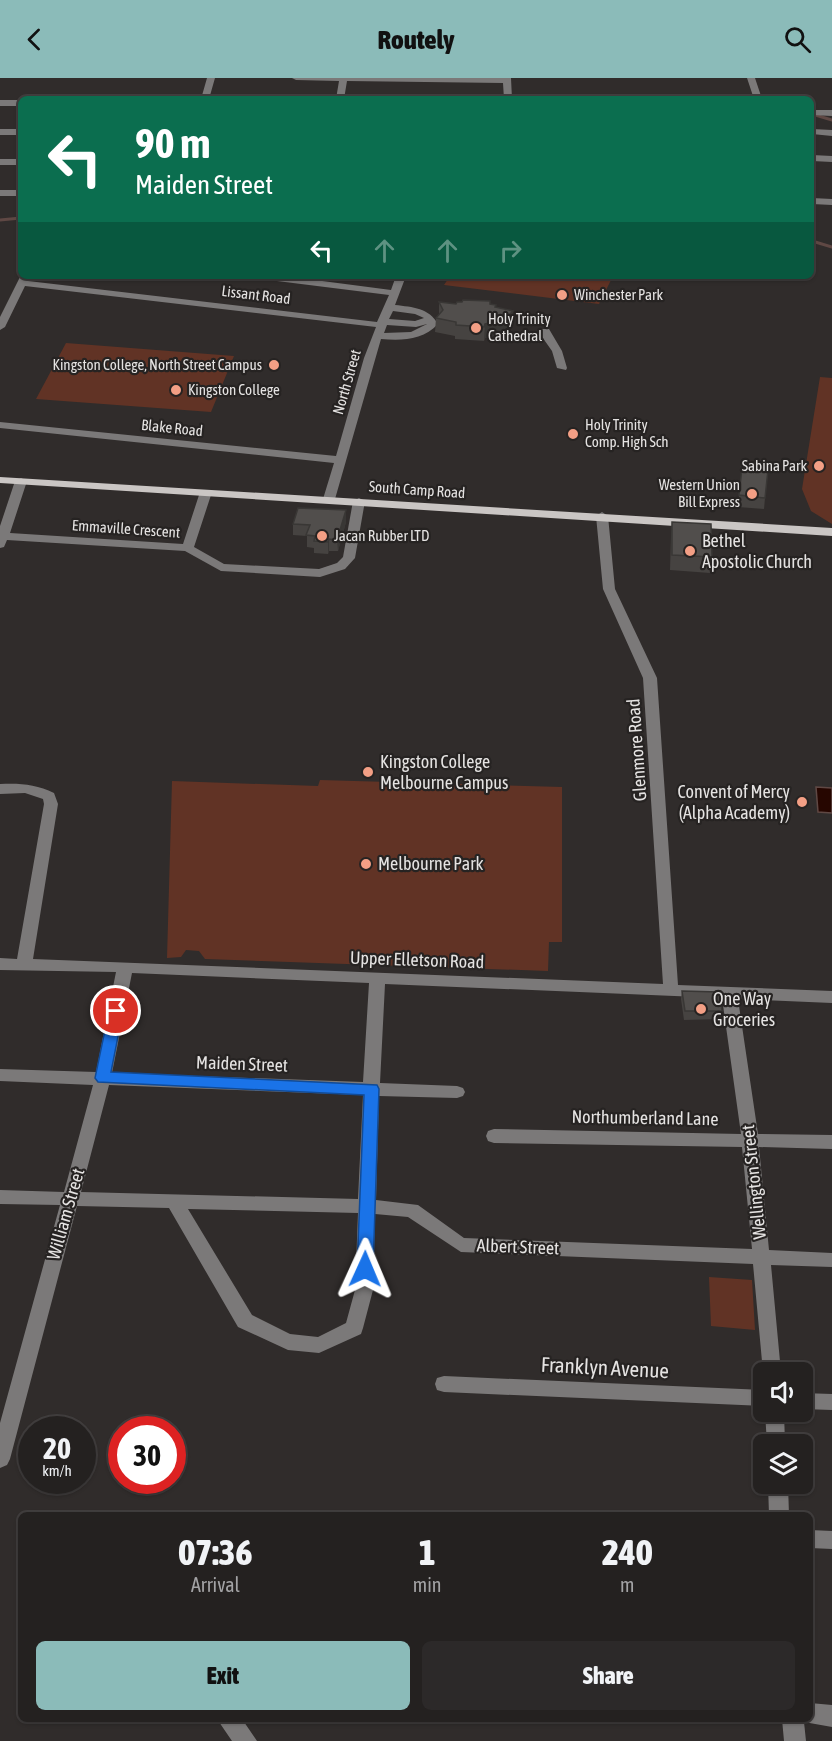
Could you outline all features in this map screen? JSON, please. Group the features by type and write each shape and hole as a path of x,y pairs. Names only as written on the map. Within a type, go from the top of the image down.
{"main road":[{"name":"South Camp Road","path":"0,480 832,532"}],"street":[{"path":"206,96 211,78"},
{"path":"296,78 507,79 508,96"},
{"path":"341,96 344,78"},
{"path":"751,78 757,96"},
{"path":"0,103 18,104"},
{"path":"814,113 832,112"},
{"path":"0,132 18,132"},
{"path":"814,132 832,133"},
{"path":"814,158 832,159"},
{"path":"0,162 18,162"},
{"path":"0,193 18,193"},
{"path":"814,201 832,202"},
{"path":"0,327 23,279"},
{"name":"Lissant Road","path":"23,279 382,323 429,324"},
{"path":"284,279 394,293"},
{"name":"North Street","path":"329,499 377,336 400,279"},
{"path":"377,336 411,337 429,324 417,311 388,307"},
{"path":"545,331 557,351 562,368"},
{"name":"Blake Road","path":"0,425 341,460"},
{"path":"1,540 21,481"},
{"name":"Emmaville Crescent","path":"1,540 188,548 206,492"},
{"path":"188,548 221,567 330,572 349,558 359,501"},
{"name":"Glenmore Road","path":"602,516 609,589 650,678 671,990"},
{"path":"0,789 27,788 40,791 49,796 51,804 24,964"},
{"name":"Upper Elletson Road","path":"0,964 125,967 832,997"},
{"name":"William Street","path":"0,1456 103,1078 125,967"},
{"path":"174,1201 245,1322 288,1342 320,1345 354,1328 364,1290 377,979"},
{"name":"Wellington Street","path":"729,993 750,1139 771,1362"},
{"name":"Maiden Street","path":"0,1076 457,1092"},
{"name":"Northumberland Lane","path":"494,1136 832,1142"},
{"name":"Albert Street","path":"0,1197 366,1206 412,1210 461,1245 832,1260"},
{"name":"Franklyn Avenue","path":"444,1384 753,1398"},
{"path":"813,1401 832,1402"},
{"path":"778,1494 779,1512"},
{"path":"813,1539 832,1540"},
{"path":"813,1714 832,1716"},
{"path":"230,1722 246,1741"},
{"path":"793,1722 795,1741"}],"shaded area":[{"name":"Winchester Park","path":"448,279 612,279 599,304 444,285"},
{"path":"66,343 234,356 211,412 36,399"},
{"name":"Sabina Park","path":"820,377 832,378 832,524 811,511 802,489"},
{"name":"Melbourne Park","path":"320,780 562,787 562,942 549,942 548,971 205,959 199,951 186,950 181,957 167,958 172,781 318,786"},
{"path":"816,787 832,788 832,813 818,812"},
{"path":"709,1277 752,1280 755,1330 711,1326"}],"building":[{"path":"463,300 490,301 490,304 496,305 495,307 513,311 504,320 485,324 484,327 456,325 456,322 436,318 443,310 439,302 456,304"},
{"path":"742,468 768,470 765,498 739,495"},
{"path":"298,508 346,510 337,540 314,541 315,536 306,535 310,525 293,524"},
{"path":"672,522 711,524 712,557 672,555"},
{"path":"682,991 719,992 722,1011 685,1011"}],"waterway":[{"path":"814,115 832,120"},
{"path":"0,220 18,218"},
{"path":"814,242 832,247"}],"place":[{"name":"Winchester Park","path":"562,295"},
{"name":"Holy Trinity Cathedral","path":"476,328"},
{"name":"Kingston College, North Street Campus","path":"274,365"},
{"name":"Kingston College","path":"176,390"},
{"name":"Holy Trinity Comp. High Sch","path":"573,434"},
{"name":"Sabina Park","path":"819,466"},
{"name":"Western Union Bill Express","path":"752,494"},
{"name":"Jacan Rubber LTD","path":"322,536"},
{"name":"Bethel Apostolic Church","path":"690,551"},
{"name":"Kingston College Melbourne Campus","path":"368,772"},
{"name":"Convent of Mercy (Alpha Academy)","path":"802,802"},
{"name":"Melbourne Park","path":"366,864"},
{"name":"One Way Groceries","path":"701,1009"}],"route":[{"path":"116,1011 103,1078 371,1089 365,1269"}]}
